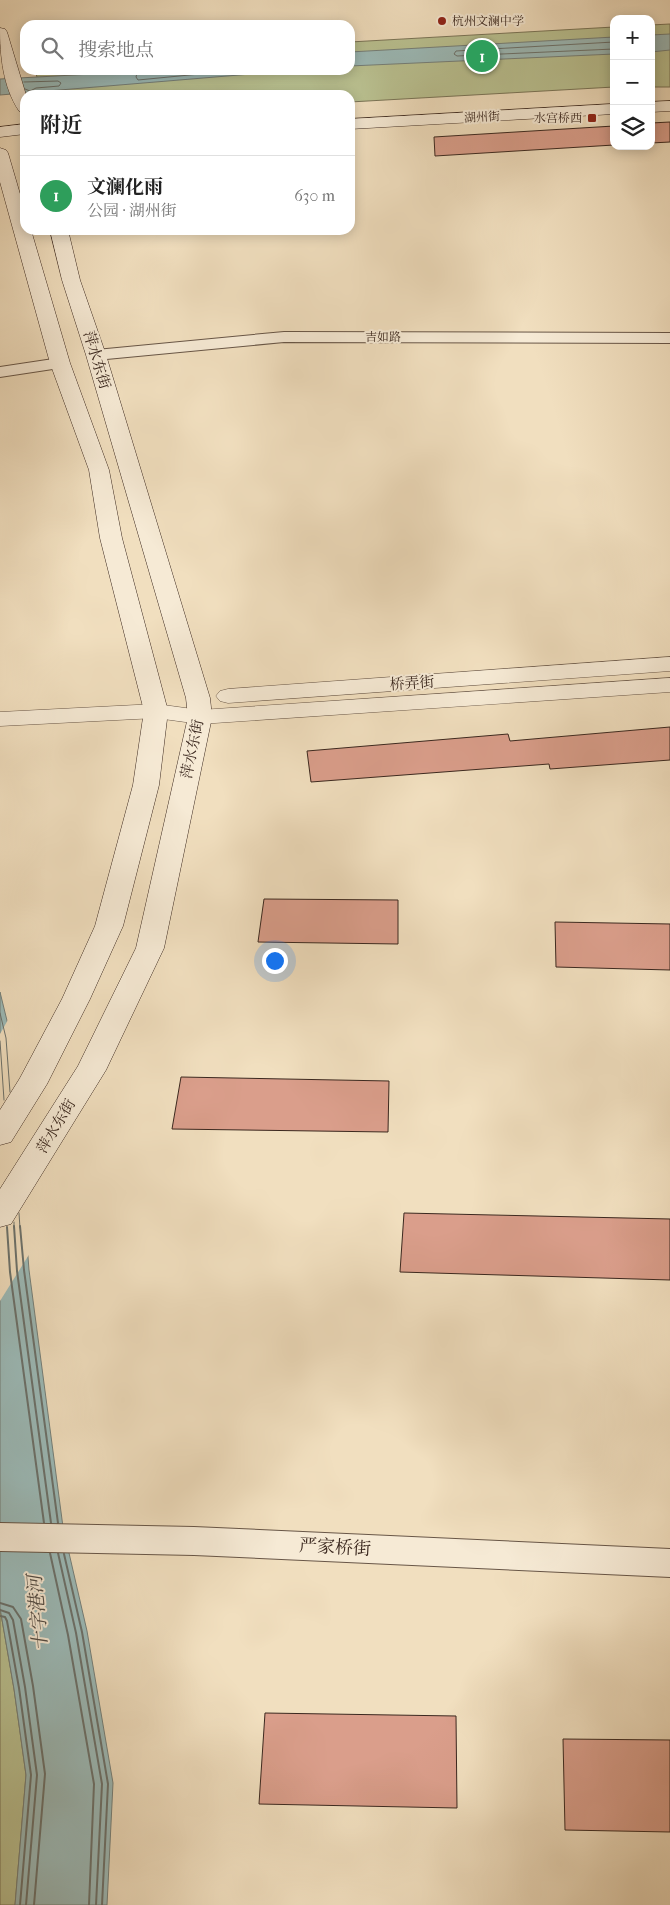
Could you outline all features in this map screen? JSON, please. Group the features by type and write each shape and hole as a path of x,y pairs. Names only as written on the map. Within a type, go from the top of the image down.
{"main road":[{"path":"0,32 20,95"},
{"path":"655,95 670,94"},
{"name":"湖州街","path":"355,111 610,97"},
{"path":"655,107 670,106"},
{"name":"湖州街","path":"355,124 610,109"},
{"path":"0,132 20,130"},
{"path":"0,146 20,144"},
{"path":"0,153 20,223"},
{"path":"0,1134 32,1084 76,999 109,926 146,785 156,711 111,538 99,470 60,363 23,235"},
{"name":"萍水东街","path":"0,1216 90,1070 150,948 199,707 96,355 71,280 60,235"},
{"name":"桥弄街","path":"11,718 156,711 670,664"},
{"name":"桥弄街","path":"199,707 670,685"}],"street":[{"name":"吉如路","path":"96,355 284,337 670,338"},
{"path":"0,372 60,363"},
{"name":"严家桥街","path":"0,1537 194,1541 670,1562"}],"green space":[{"path":"670,24 670,87 655,87 655,25"},
{"path":"610,27 610,87 355,102 355,90 41,90 36,75 355,75 355,42"},
{"path":"0,1608 26,1775 15,1905 0,1905"}],"water":[{"path":"670,34 670,50 655,52 655,35"},
{"path":"610,37 610,54 355,66 355,52"},
{"path":"74,75 239,75 60,90 20,90 20,93 0,95 0,79"},
{"name":"十字港河","path":"0,992 11,1037 29,1270 63,1527 87,1631 113,1783 107,1905 15,1905 26,1775 0,1608"}],"pier":[{"path":"9,1018 13,1037 30,1253 0,1301 0,1034"}],"building":[{"path":"670,122 670,142 655,143 655,123"},
{"path":"610,126 610,145 435,156 434,137"},
{"path":"670,727 670,760 550,769 549,764 311,782 307,751 508,734 510,741"},
{"path":"264,899 398,900 398,944 258,942"},
{"path":"555,922 670,924 670,970 556,967"},
{"path":"181,1077 389,1081 388,1132 172,1129"},
{"path":"404,1213 670,1219 670,1280 400,1272"},
{"path":"265,1713 456,1716 457,1808 259,1804"},
{"path":"563,1739 670,1740 670,1832 565,1830"}],"place":[{"name":"杭州文澜中学","path":"442,21"},
{"name":"文澜化雨","path":"482,56"},
{"name":"水宫桥西","path":"592,118"}]}
